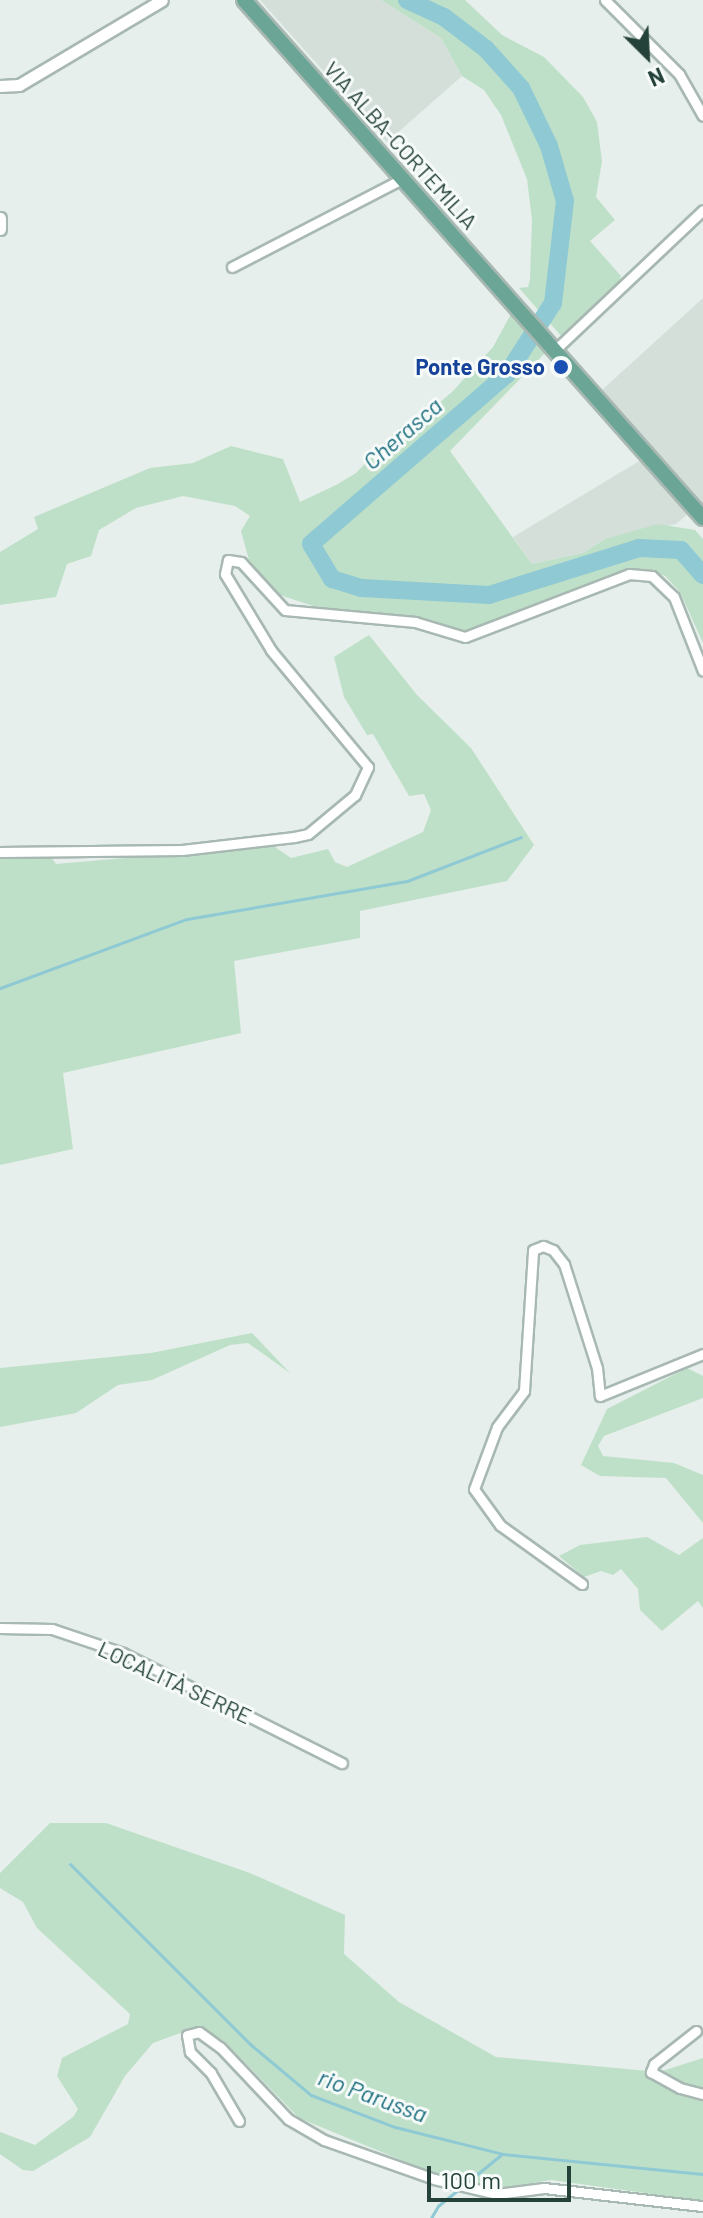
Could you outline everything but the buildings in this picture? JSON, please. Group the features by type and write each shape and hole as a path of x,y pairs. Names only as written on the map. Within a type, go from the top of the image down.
{"main road":[{"name":"VIA ALBA-CORTEMILIA","path":"244,0 400,180 555,347 703,518"}],"street":[{"path":"0,86 19,85 162,0"},
{"path":"605,0 679,74 703,116"},
{"path":"232,267 400,180"},
{"path":"555,347 703,210"},
{"path":"0,218 0,229"},
{"path":"0,852 182,850 294,837 316,829 355,795 368,767 271,650 225,574 225,562 241,562 285,610 415,622 465,637 629,574 652,576 674,597 703,671"},
{"path":"582,1584 500,1525 474,1489 480,1462 497,1427 524,1391 533,1250 543,1246 553,1250 564,1264 597,1368 600,1396 612,1396 645,1374 703,1354"},
{"name":"LOCALITÀ SERRE","path":"0,1628 52,1629 123,1653 342,1763"},
{"path":"696,2031 654,2064 651,2072 680,2088 703,2094"},
{"path":"239,2121 211,2073 190,2052 187,2035 199,2032 220,2047 288,2119 324,2140 454,2186 497,2194 544,2188 703,2206"}],"shaded area":[{"path":"260,0 381,0 441,38 462,76 387,142"},
{"path":"703,298 703,504 602,390"},
{"path":"641,460 690,512 676,524 605,539 583,553 532,564 513,537"}],"green space":[{"path":"381,0 465,0 502,35 544,57 583,97 597,122 602,161 596,197 615,220 590,241 621,276 619,284 562,337 519,288 528,287 530,279 532,220 527,179 501,115 484,90 462,76 441,38"},
{"path":"511,314 546,352 450,451 532,564 583,553 605,539 658,524 695,530 703,539 703,643 680,592 665,576 649,570 629,569 466,632 316,607 280,595 249,560 241,531 250,516 235,506 183,496 136,508 99,530 91,556 67,564 56,597 0,605 0,552 38,529 34,517 150,468 193,463 231,446 283,459 300,502 336,485 356,473 403,424 423,417 453,391 493,347"},
{"path":"369,635 417,695 471,748 534,845 507,881 360,911 360,938 234,961 241,1033 63,1073 73,1149 0,1165 0,855 49,854 56,864 272,845 291,858 328,849 335,862 347,867 423,832 431,810 424,794 409,796 373,734 367,735 344,697 334,657"},
{"path":"252,1333 290,1373 248,1343 230,1345 152,1380 118,1385 76,1413 0,1427 0,1368 151,1353"},
{"path":"687,1368 703,1376 703,1398 604,1436 598,1446 603,1456 674,1463 703,1475 703,1523 666,1478 600,1476 581,1465 607,1409"},
{"path":"647,1537 679,1555 703,1538 703,1608 698,1601 662,1631 640,1610 638,1589 621,1569 613,1575 601,1571 584,1577 559,1556 580,1545"},
{"path":"50,1823 106,1823 250,1873 345,1915 344,1954 399,2002 496,2057 659,2072 703,2058 703,2201 551,2180 495,2189 457,2183 299,2118 224,2041 197,2027 153,2043 125,2076 90,2137 33,2171 23,2170 0,2154 0,2132 35,2145 73,2117 78,2109 57,2076 62,2058 128,2024 130,2014 37,1928 23,1902 0,1888 0,1873"}],"waterway":[{"name":"Cherasca","path":"407,0 444,17 486,49 521,88 549,146 565,201 553,303 507,374 311,544 332,579 362,588 489,595 639,548 681,550 703,575"},
{"path":"0,988 187,919 407,881 521,837"},
{"name":"rio Parussa","path":"70,1864 250,2044 311,2095 395,2127 503,2154 703,2174"},
{"path":"431,2218 438,2206 502,2154"}],"place":[{"name":"Ponte Grosso","path":"561,367"}]}
